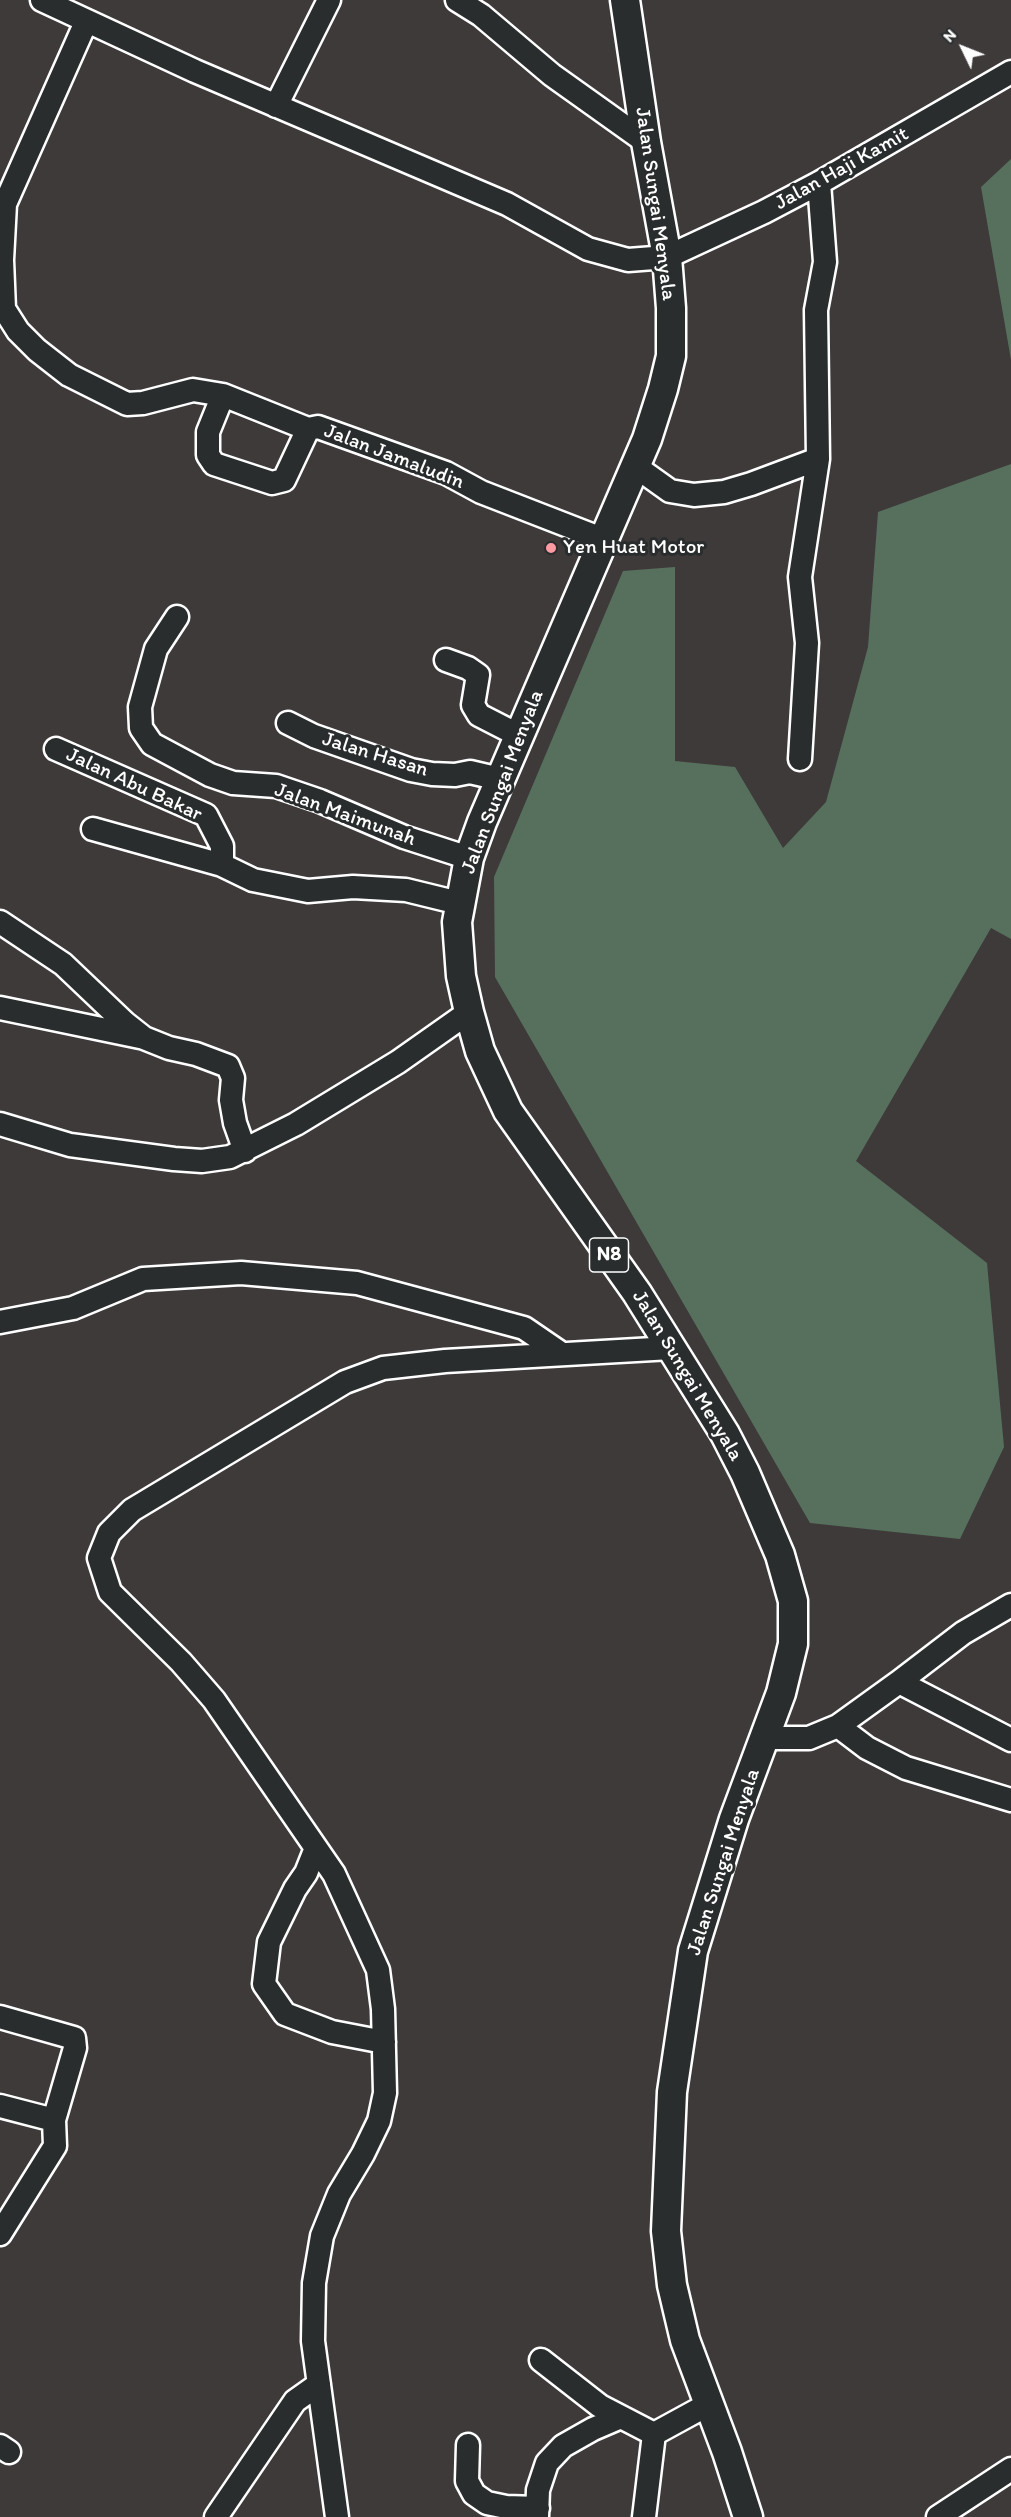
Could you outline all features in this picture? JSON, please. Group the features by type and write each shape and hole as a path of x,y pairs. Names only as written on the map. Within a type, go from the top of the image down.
{"main road":[{"name":"Jalan Sungai Menyala","path":"625,0 646,142 668,257 671,356 663,389 635,466 500,779 469,858 459,903 458,948 461,976 480,1051 508,1111 637,1293 725,1434 745,1473 780,1555 793,1601 793,1644 781,1694 734,1819 693,1951 672,2092 666,2231 672,2285 685,2340 748,2517"}],"street":[{"path":"42,0 86,22 276,106 507,204 588,249 628,260 668,257"},
{"path":"276,106 328,0"},
{"path":"457,0 481,15 552,75 646,142"},
{"path":"86,22 2,205 4,309 18,331 37,350 69,375 127,404 143,403 193,390 223,395 308,429"},
{"name":"Jalan Haji Kamit","path":"668,257 819,183 1011,72"},
{"path":"800,759 807,643 800,577 818,459 816,310 825,262 819,183"},
{"name":"Jalan Jamaludin","path":"223,395 207,432 208,455 214,464 272,483 284,480 308,429 318,427 446,473 482,492 602,539"},
{"path":"635,466 670,491 694,495 724,492 818,459"},
{"name":"Jalan Maimunah","path":"177,617 156,649 140,707 141,728 152,744 210,776 233,783 276,786 320,801 404,837 469,858"},
{"path":"446,660 468,668 478,675 473,705 479,715 520,736"},
{"name":"Jalan Hasan","path":"288,723 314,736 411,770 455,775 470,772 500,779"},
{"name":"Jalan Abu Bakar","path":"56,749 206,815 222,846 222,865"},
{"path":"93,829 222,865 253,880 308,891 353,887 406,890 459,903"},
{"path":"0,922 63,964 144,1038"},
{"path":"0,1008 144,1038 228,1066 233,1078 231,1100 235,1123 245,1151"},
{"path":"0,1124 70,1145 174,1159 202,1161 230,1157 296,1124 398,1062 469,1012"},
{"path":"0,1322 73,1308 143,1279 240,1273 357,1283 524,1328 562,1354"},
{"path":"336,2517 313,2341 314,2283 322,2236 339,2194 363,2154 379,2121 385,2093 383,2009 378,1970 334,1874 214,1700 181,1662 110,1592 99,1558 109,1533 132,1510 345,1382 383,1368 445,1361 671,1348"},
{"path":"764,1738 808,1738 838,1726 963,1633 1011,1605"},
{"path":"899,1682 1011,1740"},
{"path":"838,1726 867,1748 906,1768 1011,1800"},
{"path":"316,1848 306,1873 295,1889 269,1941 264,1984 285,2014 332,2032 384,2042"},
{"path":"0,2017 74,2037 75,2048 54,2120 55,2146 0,2234"},
{"path":"0,2106 54,2120"},
{"path":"541,2360 600,2406 654,2434"},
{"path":"216,2517 295,2401 319,2384"},
{"path":"654,2434 709,2404"},
{"path":"468,2445 467,2481 474,2494 487,2503 538,2512 538,2490 547,2463 563,2446 621,2417"},
{"path":"644,2517 654,2434"},
{"path":"938,2517 1011,2469"}],"green space":[{"path":"1011,159 1011,360 981,187"},
{"path":"1011,464 1011,939 991,928 856,1161 987,1263 1004,1447 960,1539 810,1523 495,977 494,877 623,571 675,567 675,761 735,767 783,848 826,802 868,647 878,512"}],"place":[{"name":"Yen Huat Motor","path":"551,548"}]}
